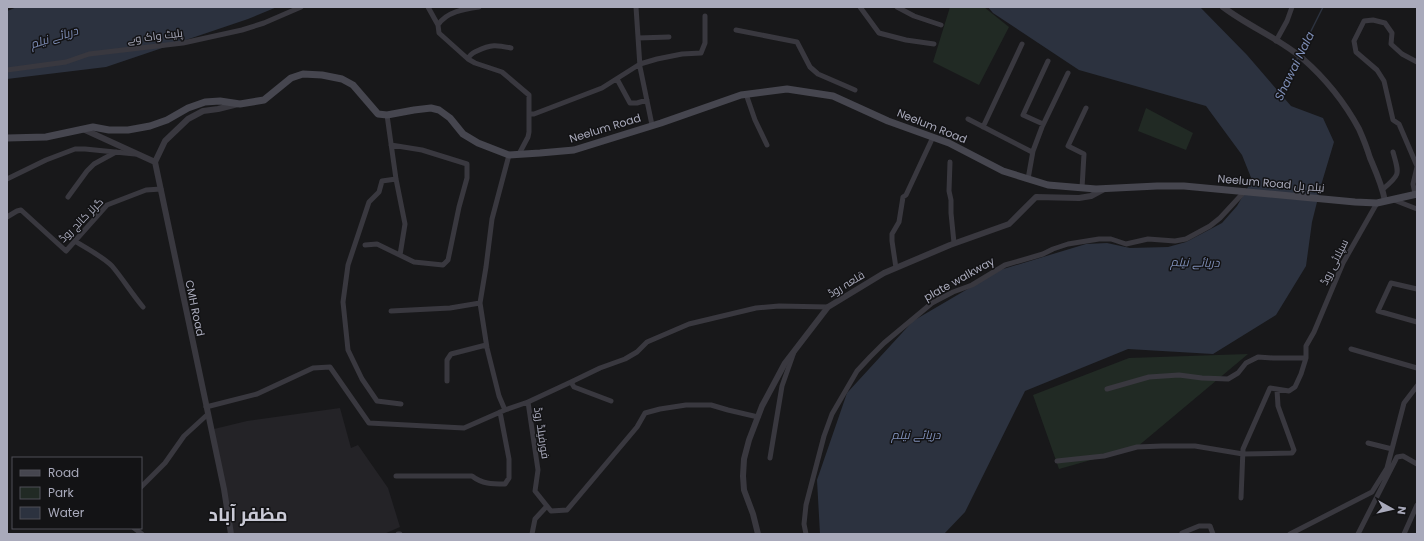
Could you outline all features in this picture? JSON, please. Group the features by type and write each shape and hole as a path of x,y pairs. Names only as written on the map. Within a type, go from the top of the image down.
{"main road":[{"path":"7,138 46,137 85,130 93,127 109,130 128,130 150,126 167,120 188,108 205,102 220,101 240,104 264,100 291,78 303,74 322,75 342,79 353,85 378,114 387,115"},
{"name":"Neelum Road","path":"387,115 431,108 439,110 450,118 463,134 478,143 509,155 574,150 746,94 787,89 833,96 888,121 949,143 1003,171 1048,185 1104,189 1184,186"},
{"name":"Neelum Road نیلم پل","path":"1184,186 1355,202 1376,202"},
{"path":"1376,202 1393,200 1416,194"}],"street":[{"name":"پلیٹ واک وے","path":"7,70 66,62 89,54 183,43 264,24 301,7"},
{"path":"428,7 438,25 439,33 468,59 475,63 502,72 527,93 529,98 528,137 519,154"},
{"path":"438,25 442,20 457,12 479,7"},
{"path":"636,7 640,64 652,125"},
{"path":"860,7 879,33 906,40 934,44"},
{"path":"897,7 914,16 941,25"},
{"path":"1223,7 1234,16 1278,42 1301,58 1322,77 1347,110 1359,130 1383,189 1385,201"},
{"path":"1278,42 1292,7"},
{"path":"529,114 534,114 602,88 640,64 682,54 701,53 704,43 705,16"},
{"path":"1416,194 1413,184 1417,166 1399,124 1393,120 1384,81 1377,70 1356,52 1354,41 1364,21 1373,20 1386,23 1392,34 1391,44 1402,54 1417,62"},
{"path":"736,30 797,42 810,67 818,74 855,90"},
{"path":"638,38 669,36"},
{"path":"983,127 1022,44"},
{"path":"468,59 473,53 488,46 493,45 511,48"},
{"path":"1043,124 1023,115 1048,61"},
{"path":"1028,179 1032,152 1043,124 1068,73"},
{"path":"617,79 630,103 637,103 647,100"},
{"path":"746,94 755,120 767,145"},
{"path":"85,130 155,162 165,141 188,119 203,111 240,104"},
{"path":"1082,188 1084,154 1068,146 1086,108"},
{"path":"387,115 396,179 405,224 400,255"},
{"path":"968,119 1032,152"},
{"path":"896,268 892,234 899,222 903,197 906,195 933,137"},
{"path":"365,245 377,244 414,262 443,265 448,260 467,178 467,164 422,150 392,145"},
{"path":"7,179 46,160 75,149 138,155"},
{"path":"68,197 94,164 116,152"},
{"path":"1383,189 1398,175 1398,169 1393,152"},
{"path":"396,476 472,476 479,481 492,484 505,484 509,478 509,459 502,411 486,345 480,303 492,219 509,155"},
{"name":"CMH Road","path":"155,162 224,489 231,534"},
{"path":"950,162 949,191 954,243"},
{"path":"396,179 382,181 379,192 369,202 348,265 343,302 348,350 362,379 377,401 401,404"},
{"name":"گرلز کالج روڈ","path":"7,217 21,210 66,251 107,205 146,190 161,189"},
{"name":"قلعہ روڈ","path":"758,534 753,514 744,490 744,459 749,440 762,406 785,362 828,307 884,273 954,243 1009,224 1036,197 1079,198 1091,196 1104,189"},
{"name":"plate walkway","path":"806,534 804,524 806,505 824,436 832,414 857,372 870,357 884,343 932,303 953,292 972,285 1005,265 1043,254 1068,244 1099,239 1111,240 1126,244 1148,239 1175,241 1186,239 1215,222 1245,192"},
{"path":"1393,200 1417,209"},
{"name":"سپلائی روڈ","path":"1277,390 1289,391 1295,387 1306,358 1306,346 1314,332 1343,262 1376,202"},
{"path":"75,241 110,265 121,277 143,307"},
{"path":"1417,289 1391,283 1378,311 1417,322"},
{"path":"391,311 450,308 480,303"},
{"path":"528,402 600,368 625,359 637,352 647,342 689,324 756,308 779,306 828,307"},
{"path":"447,381 447,360 451,354 486,345"},
{"path":"1351,349 1417,368"},
{"path":"770,458 782,386 795,350"},
{"path":"1107,389 1149,377 1179,375 1228,379 1238,373 1246,363 1258,357 1306,358"},
{"name":"فورفیلڈ روڈ","path":"206,407 257,394 313,368 330,367 369,423 464,428 502,411 528,402 538,470 534,491 547,506"},
{"path":"571,382 574,387 611,401"},
{"path":"1290,534 1372,492 1387,468 1404,403 1417,386"},
{"path":"1056,462 1104,456 1137,447 1162,446 1195,446 1243,454 1292,453 1294,450 1280,411 1277,390 1270,388 1243,449 1243,454 1241,498"},
{"path":"532,534 535,519 547,506 551,511 568,510 637,427 645,413 660,409 711,405 758,417"},
{"path":"142,486 165,463 184,436 208,414"},
{"path":"1368,443 1392,449"},
{"path":"1358,534 1397,457 1403,456 1417,464"},
{"path":"1404,534 1417,505"},
{"path":"1182,533 1199,526 1210,526 1213,534"},
{"path":"134,530 142,534"}],"shaded area":[{"path":"340,408 351,448 358,445 388,488 400,527 384,534 233,534 214,429 247,421"}],"green space":[{"path":"950,7 984,7 1009,27 979,85 933,62"},
{"path":"1146,108 1193,133 1186,150 1138,131"},
{"path":"1248,354 1137,447 1059,469 1033,395 1129,358"}],"water":[{"name":"دریائے نیلم","path":"17,7 277,7 248,19 106,67 7,79 7,11"},
{"name":"دریائے نیلم","path":"988,7 1200,7 1247,55 1291,106 1323,118 1334,142 1312,222 1306,266 1276,315 1213,354 1128,349 1025,391 965,512 944,534 820,534 817,480 847,393 913,321 1000,270 1086,244 1107,243 1130,248 1168,247 1186,242 1222,223 1237,206 1252,180 1242,155 1206,106 1079,70 993,13"}],"waterway":[{"name":"Shawai Nala","path":"1300,53 1323,7"},
{"name":"Shawai Nala","path":"1280,95 1298,57"}],"district":[{"name":"مظفر آباد","path":"248,514"}]}
